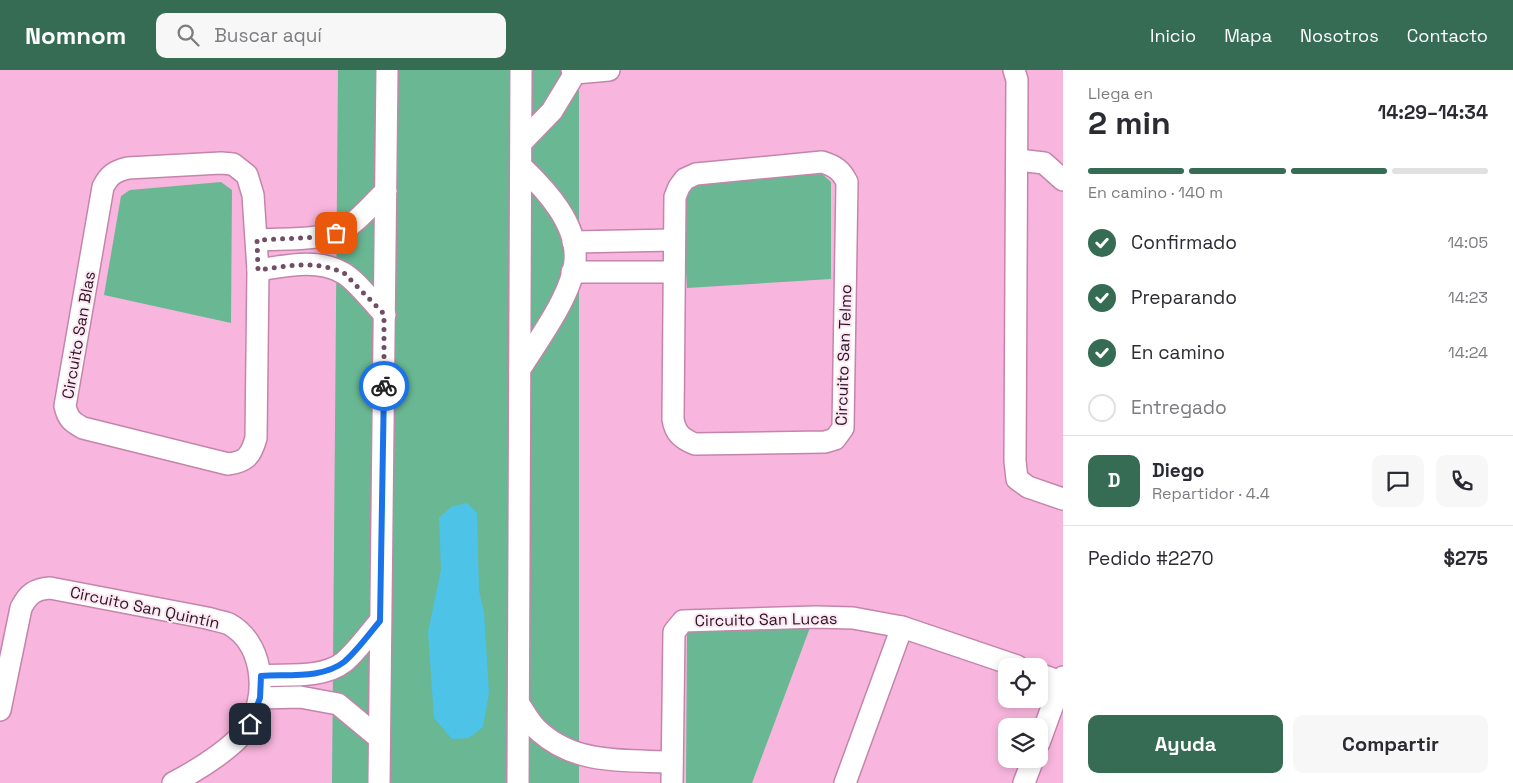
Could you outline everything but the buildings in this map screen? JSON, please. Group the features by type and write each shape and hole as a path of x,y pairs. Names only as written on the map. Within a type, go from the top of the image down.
{"street":[{"path":"379,783 387,70"},
{"path":"518,783 522,70"},
{"path":"522,142 552,111 573,71 609,70"},
{"path":"1014,70 1017,80 1018,160 1015,461 1017,479 1028,487 1063,499"},
{"path":"1018,160 1044,163 1063,180"},
{"name":"Circuito San Telmo","path":"822,162 833,165 842,172 846,182 843,428 835,439 825,442 695,444 685,440 678,434 673,419 674,240 675,197 679,187 686,179 696,174 822,162"},
{"name":"Circuito San Blas","path":"233,164 247,175 251,184 257,240 256,438 248,458 240,463 228,464 83,428 73,423 68,417 65,406 103,187 108,177 117,171 128,168 233,164"},
{"path":"520,369 550,323 575,262 573,242 552,200 522,167"},
{"path":"257,240 321,237 336,233 350,225 386,191"},
{"path":"573,242 674,240"},
{"path":"258,270 295,265 315,265 331,268 344,273 384,314"},
{"path":"572,272 674,272"},
{"name":"Circuito San Quintín","path":"0,710 21,608 31,593 50,588 207,618 229,624 243,637 254,652 261,676 260,698 250,724 230,746 173,783"},
{"name":"Circuito San Lucas","path":"672,783 674,632 683,622 816,617 853,618 902,627 998,660"},
{"path":"261,676 317,673 331,669 344,662 380,621"},
{"path":"845,783 902,627"},
{"path":"1048,676 1062,679 1048,718"},
{"path":"260,698 300,697 338,704 379,738"},
{"path":"518,704 539,731 565,750 598,760 672,762"},
{"path":"1024,783 1030,768"}],"green space":[{"path":"338,70 579,70 579,783 332,783"},
{"path":"822,174 831,182 831,279 687,288 682,200 696,180"},
{"path":"221,182 232,190 231,323 104,295 121,196 130,190"},
{"path":"811,625 752,783 686,783 687,630"}],"water":[{"path":"467,503 477,513 479,591 484,612 489,693 483,727 469,738 452,739 434,718 428,632 441,570 439,518 451,507"}],"way so far":[{"path":"336,233 321,237 257,240 258,270 295,265 315,265 344,273 384,314 384,386"}],"route":[{"path":"250,724 260,698 261,676 317,673 331,669 344,662 380,621 384,386"}]}
